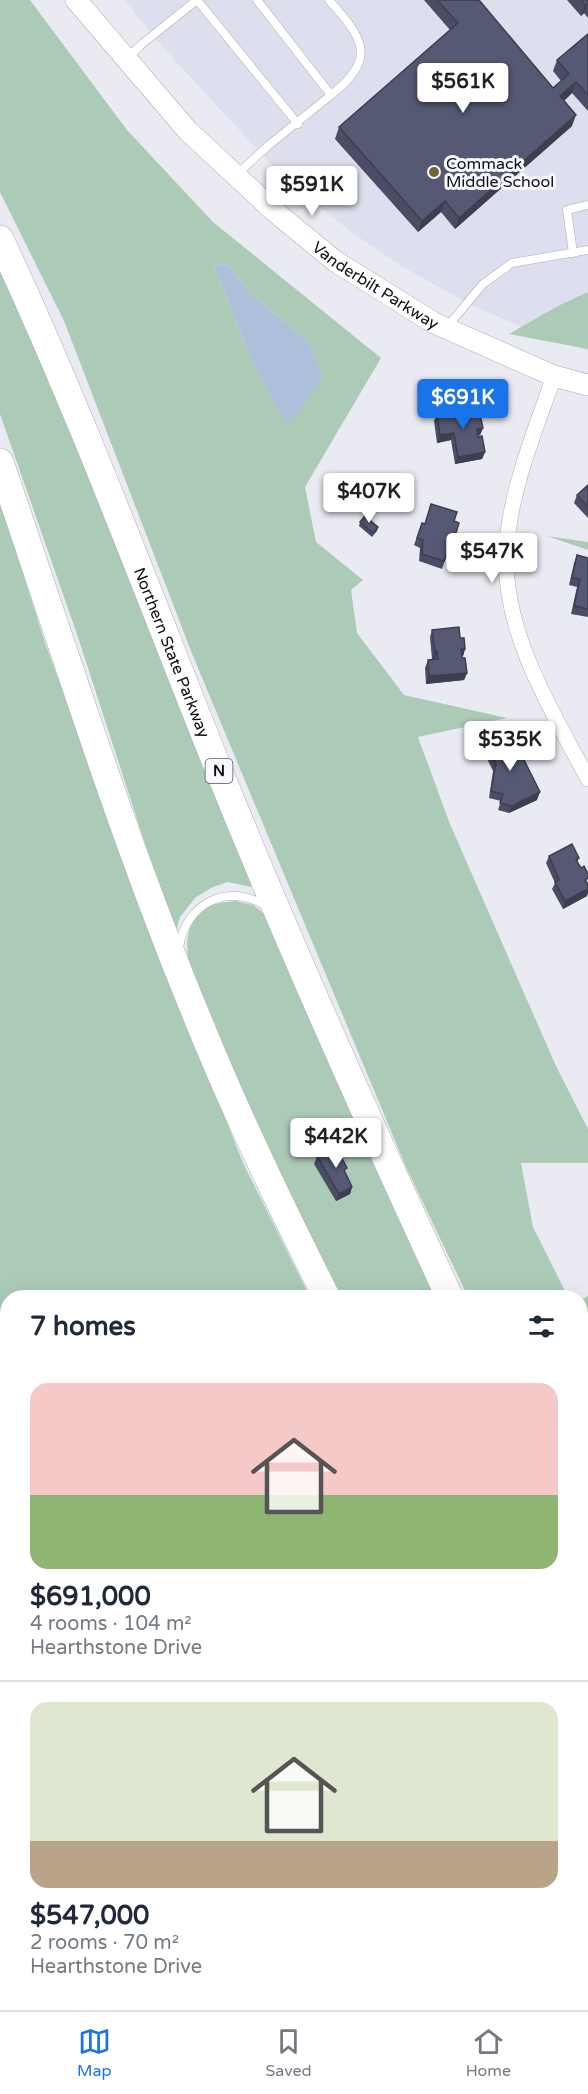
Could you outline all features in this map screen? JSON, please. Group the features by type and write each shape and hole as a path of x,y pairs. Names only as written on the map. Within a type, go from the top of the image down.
{"highway":[{"name":"Northern State Parkway","path":"0,239 71,399 219,770 281,918 373,1130 446,1290"},
{"path":"0,462 125,828 176,966 245,1128 323,1290"}],"main road":[{"name":"Vanderbilt Parkway","path":"76,0 188,131 274,212 335,261 434,323 554,376 588,385"}],"street":[{"path":"554,376 526,459 511,519 506,558 510,597 520,639 542,690 588,779"}],"lane":[{"path":"126,59 197,0 298,123"},
{"path":"257,0 331,95"},
{"path":"235,176 354,75 359,68 361,57 358,36 351,24 329,0"},
{"path":"573,253 567,210 588,205"},
{"path":"447,328 483,284 512,263 588,250"},
{"path":"176,966 180,940 188,922 201,907 218,897 228,895 249,897 269,907 281,918"}],"shaded area":[{"name":"Commack Middle School","path":"124,0 588,0 588,351 519,326 471,305 403,267 354,234 267,160 167,52"}],"green space":[{"path":"0,0 30,0 127,130 213,222 381,358 305,487 316,542 363,580 351,590 357,633 404,695 507,718 418,737 450,824 556,1066 588,1129 588,1163 521,1163 533,1227 564,1290 465,1290 406,1167 193,656 64,321 0,192","holes":["227,264 249,292 309,343 323,377 286,422 254,365 214,266"]},
{"path":"0,257 255,883 251,887 228,882 213,887 196,897 180,917 176,932 172,927 77,634 0,414"},
{"path":"588,292 588,349 509,334 558,306"},
{"path":"0,501 46,646 191,1032 243,1163 306,1290 0,1290"},
{"path":"547,536 588,542 588,550"},
{"path":"236,901 253,905 271,919 441,1290 337,1290 239,1087 189,965 187,947 192,923 204,910 222,903"}],"water":[{"path":"227,264 249,292 309,343 323,377 299,412 286,423 254,365 214,266"}],"building":[{"path":"437,0 479,0 553,88 569,74 557,60 588,34 588,95 576,82 560,96 576,115 459,218 445,201 422,221 339,127 458,23"},
{"path":"473,407 475,416 480,415 483,428 477,429 478,437 482,436 485,452 458,457 454,433 440,435 437,414"},
{"path":"588,485 588,507 577,495"},
{"path":"431,504 457,512 454,521 459,523 455,536 450,534 447,541 451,542 444,561 422,554 423,540 417,538 422,523 425,524"},
{"path":"365,516 378,527 373,533 360,522"},
{"path":"577,555 588,558 588,609 574,606 580,579 572,578"},
{"path":"459,627 460,638 464,638 465,649 461,649 467,673 429,676 428,660 438,659 432,630"},
{"path":"505,730 516,753 519,750 540,792 512,806 500,803 503,794 491,791 496,763 485,740"},
{"path":"572,844 579,858 576,860 581,868 584,866 588,874 585,880 588,889 565,901 555,882 559,880 549,856"},
{"path":"336,1147 347,1168 344,1170 352,1187 339,1194 317,1156"}],"place":[{"name":"Commack Middle School","path":"434,172"}]}
